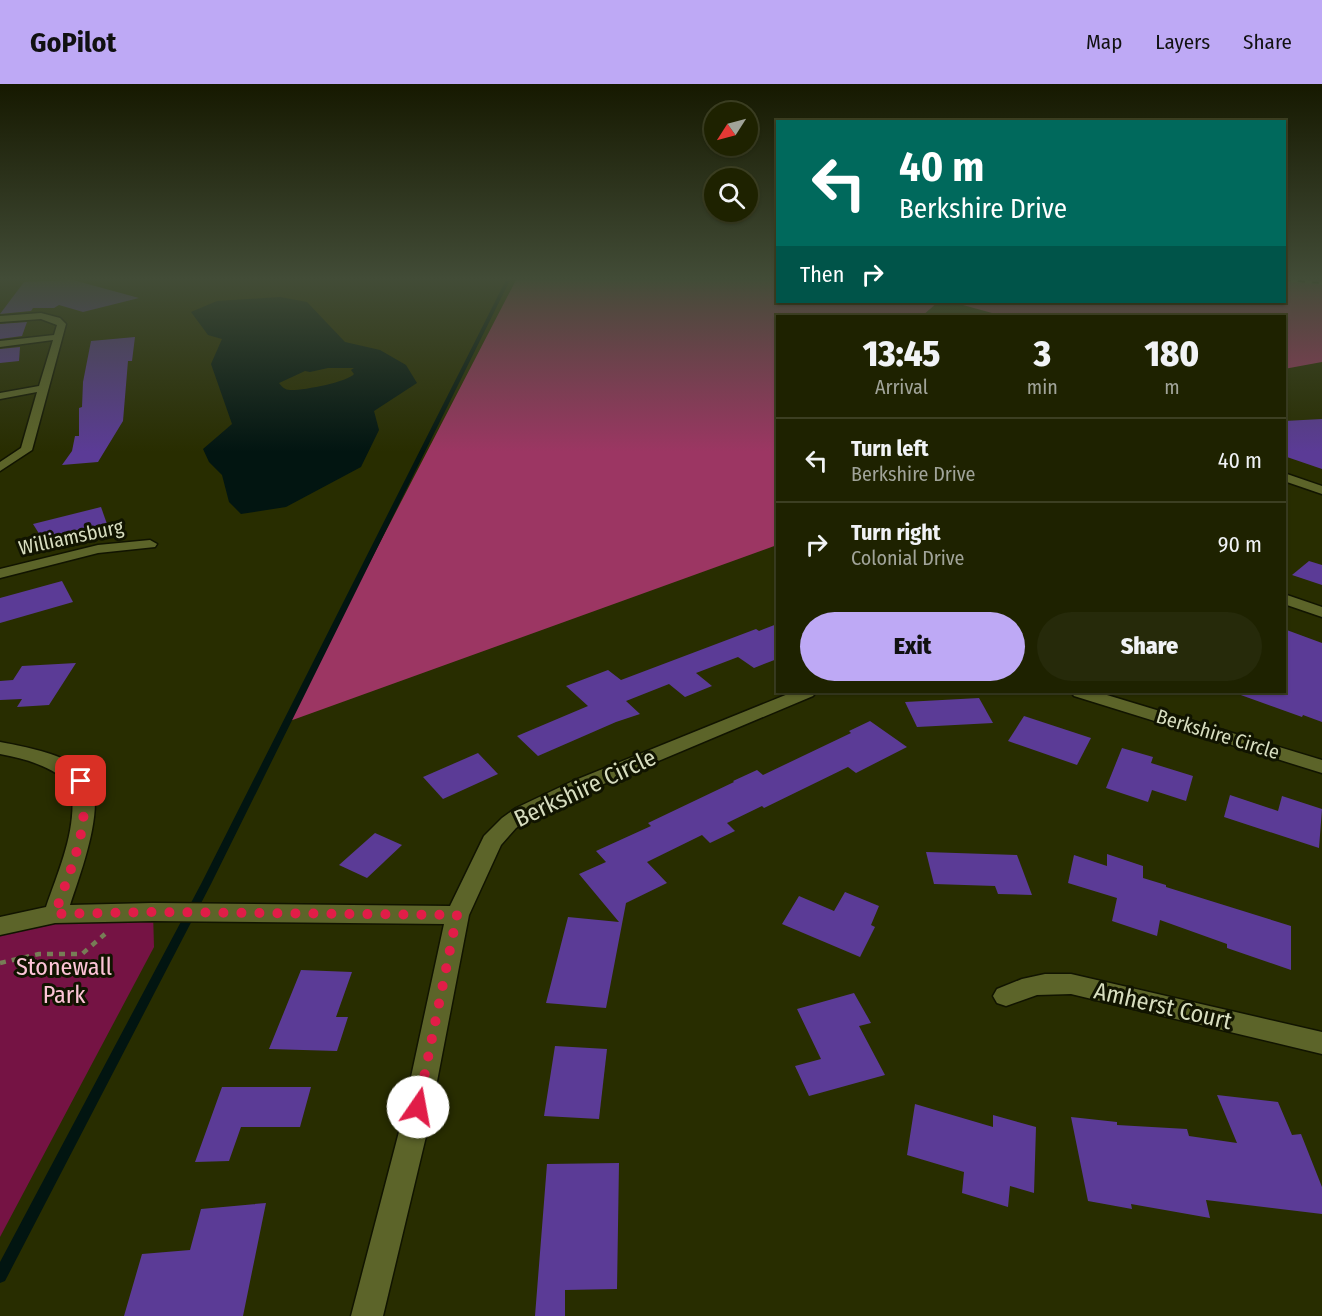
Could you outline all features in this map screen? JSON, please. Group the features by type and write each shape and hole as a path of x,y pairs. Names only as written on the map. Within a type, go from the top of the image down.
{"street":[{"path":"0,344 54,337"},
{"path":"0,467 26,450 58,337"},
{"path":"0,396 43,388"},
{"path":"1286,478 1322,490"},
{"name":"Williamsburg","path":"0,574 98,549 150,544"},
{"path":"1286,600 1322,612"},
{"name":"Berkshire Circle","path":"367,1316 414,1128 457,915 492,841 509,823 523,813 580,786 805,693"},
{"name":"Berkshire Circle","path":"1083,693 1322,767"},
{"path":"0,748 44,757 65,768 81,781 84,816 77,849 55,914"},
{"path":"0,926 55,914 153,912 457,915"},
{"name":"Amherst Court","path":"1006,996 1019,988 1043,983 1071,984 1322,1043"}],"path":[{"path":"0,963 39,954 82,954 107,932"}],"green space":[{"name":"Stonewall Park","path":"153,912 154,947 0,1237 0,926"}],"shaded area":[{"path":"217,337 341,337 345,342 380,350 406,365 417,383 374,411 379,430 361,467 286,507 241,514 229,502 222,475 209,462 203,449 232,424 211,364 222,339","holes":["354,368 351,370 354,374 350,377 314,387 288,390 279,383 305,371"]},
{"path":"486,337 776,337 776,545 287,722"},
{"path":"1286,337 1322,337 1322,362 1286,369"}],"building":[{"path":"135,337 132,361 128,361 123,421 98,462 62,465 72,451 75,436 79,436 79,408 82,407 83,382 91,341"},
{"path":"20,347 19,361 0,363 0,349"},
{"path":"1322,419 1322,469 1286,457 1286,421"},
{"path":"101,507 107,524 43,540 33,524"},
{"path":"1309,561 1322,565 1322,585 1292,575"},
{"path":"62,581 73,602 0,623 0,598"},
{"path":"776,624 776,659 754,668 738,657 696,673 712,686 685,697 669,684 626,701 640,714 538,756 517,736 588,706 566,686 608,670 621,680 756,629 759,631"},
{"path":"1286,630 1322,643 1322,722 1238,694 1286,693"},
{"path":"76,663 49,705 17,707 22,699 0,700 0,681 13,680 22,666"},
{"path":"979,698 993,723 917,727 905,702"},
{"path":"1024,716 1091,738 1077,765 1008,741"},
{"path":"870,721 907,747 856,773 848,767 764,808 762,806 727,823 735,831 710,843 702,835 647,862 667,883 626,903 606,1008 546,1003 568,917 619,922 579,874 606,862 596,851 651,826 648,823 733,781 757,770 763,775 851,733 849,731"},
{"path":"1122,748 1153,757 1151,763 1193,776 1186,801 1152,790 1148,802 1106,788"},
{"path":"478,753 498,774 443,799 423,777"},
{"path":"1230,795 1278,811 1282,796 1322,809 1319,848 1224,817"},
{"path":"375,833 402,845 367,878 339,865"},
{"path":"926,852 1017,855 1032,895 998,894 995,886 934,884"},
{"path":"1107,854 1143,866 1143,878 1166,885 1166,887 1291,926 1291,970 1227,948 1227,944 1160,920 1157,936 1112,921 1117,898 1068,883 1074,855 1107,866"},
{"path":"845,892 879,906 871,925 875,927 860,957 782,924 799,896 834,911"},
{"path":"301,970 352,972 336,1017 348,1017 337,1051 269,1049"},
{"path":"854,993 871,1023 859,1026 885,1075 809,1096 795,1066 821,1059 797,1009"},
{"path":"555,1046 607,1049 599,1119 544,1116"},
{"path":"222,1087 311,1087 300,1127 241,1127 229,1161 195,1162"},
{"path":"1217,1095 1278,1102 1292,1135 1301,1134 1322,1187 1322,1214 1206,1200 1210,1218 1131,1204 1132,1209 1088,1201 1071,1117 1117,1122 1117,1125 1187,1129 1189,1136 1237,1143"},
{"path":"915,1104 993,1127 993,1115 1036,1127 1034,1193 1010,1186 1008,1207 962,1193 964,1172 907,1155"},
{"path":"619,1163 617,1289 565,1290 565,1316 535,1316 547,1164"},
{"path":"266,1203 243,1316 124,1316 142,1254 190,1250 201,1209"}],"waterway":[{"path":"0,1276 206,884 479,337"}],"route":[{"path":"81,781 84,816 77,849 55,914 153,912 457,915 418,1107"}]}
